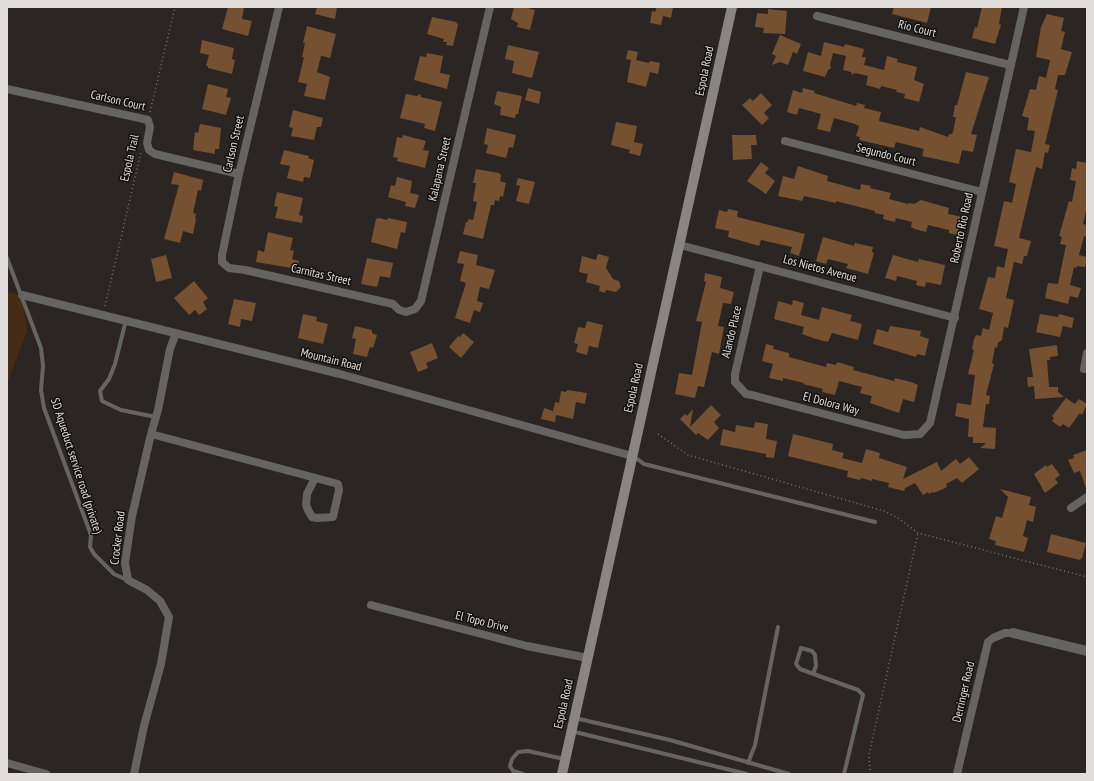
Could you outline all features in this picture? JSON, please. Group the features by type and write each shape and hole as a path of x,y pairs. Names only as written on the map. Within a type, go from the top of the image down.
{"main road":[{"name":"Espola Road","path":"562,774 732,7"}],"street":[{"name":"Carlson Street","path":"245,270 229,268 222,262 222,255 239,174 279,7"},
{"name":"Kalapana Street","path":"393,304 399,310 406,312 416,309 421,301 490,7"},
{"name":"Roberto Rio Road","path":"904,436 920,434 930,423 955,318 1024,7"},
{"name":"Rio Court","path":"817,16 1010,65"},
{"name":"Carlson Court","path":"7,89 148,120 150,127 147,143 149,150 155,154 239,174"},
{"name":"Segundo Court","path":"784,141 982,192"},
{"name":"Los Nietos Avenue","path":"680,245 955,318"},
{"name":"Alando Place","path":"752,396 746,394 735,382 735,374 760,266"},
{"name":"Carnitas Street","path":"245,270 393,304"},
{"name":"Mountain Road","path":"22,295 340,374 632,456"},
{"name":"Crocker Road","path":"134,774 144,726 161,664 169,617 160,601 146,590 128,580 125,563 132,516 150,434 156,417 170,349 176,333"},
{"path":"1084,369 1087,353"},
{"name":"El Dolora Way","path":"752,396 904,436"},
{"path":"150,434 338,484 338,494 334,517 317,518 312,516 308,510 306,505 306,494 315,478"},
{"path":"1071,508 1087,497"},
{"name":"El Topo Drive","path":"371,605 527,646 588,658"},
{"name":"Derringer Road","path":"958,774 988,642 1005,633 1013,633"},
{"path":"1013,633 1087,651"},
{"path":"7,763 37,773 46,774"}],"lane":[{"name":"SD Aqueduct service road (private)","path":"7,258 41,348 43,366 41,390 44,408 91,535 90,547 94,554 114,574 128,580"},
{"path":"126,320 109,379 100,391 102,401 121,410 156,417"},
{"path":"632,456 644,464 875,522"},
{"path":"748,763 754,745 778,627"},
{"path":"813,674 816,666 815,655 812,651 801,648 796,664 800,669 813,674 858,690 863,695 844,774"},
{"path":"574,718 670,740 789,774"},
{"path":"571,731 747,774"},
{"path":"522,774 513,771 510,766 512,759 518,752 528,752 565,760"}],"path":[{"name":"Espola Trail","path":"148,120 175,7"},
{"name":"Espola Trail","path":"103,314 141,151"},
{"path":"658,434 688,455 884,511 898,518 918,533 1087,577"},
{"path":"870,774 869,755 918,533"}],"shaded area":[{"path":"7,292 22,295 27,331 7,384"}],"building":[{"path":"228,7 244,7 242,19 252,21 248,36 222,29"},
{"path":"317,7 337,7 335,19 315,14"},
{"path":"514,7 524,7 535,10 530,30 517,27 518,23 511,19"},
{"path":"657,7 673,7 671,18 663,16 661,25 650,23 652,11 655,12"},
{"path":"894,7 931,7 927,23 892,14"},
{"path":"982,7 1002,7 999,24 1001,25 995,44 972,38 975,27 977,28"},
{"path":"768,9 787,11 785,34 763,33 764,28 755,27 757,13 768,14"},
{"path":"1047,14 1064,18 1061,31 1065,32 1061,49 1072,52 1065,75 1058,75 1055,89 1058,90 1045,144 1050,145 1048,153 1045,152 1042,169 1036,167 1019,238 1031,241 1027,256 1024,256 1022,264 1014,262 1006,298 1014,300 1008,328 1004,327 1002,340 998,343 997,348 995,347 992,363 994,364 986,395 990,396 989,404 986,404 983,427 996,428 995,449 980,448 986,443 973,443 973,437 968,437 969,419 955,416 957,403 971,405 975,375 968,374 974,350 972,349 974,339 976,335 981,336 983,328 989,330 993,313 979,309 988,277 995,278 997,266 1004,268 1008,249 994,246 1004,201 1012,203 1016,184 1009,182 1016,149 1031,152 1035,131 1027,130 1029,118 1022,116 1030,89 1036,90 1039,76 1046,78 1050,60 1036,57 1041,27"},
{"path":"432,17 456,22 458,25 453,46 446,45 447,42 443,42 444,39 427,34"},
{"path":"307,26 336,34 330,58 321,56 317,72 330,77 325,100 304,96 307,84 298,82 304,57 302,57 305,43 303,43"},
{"path":"780,35 801,44 797,54 793,52 788,65 780,62 772,65 776,56 772,54"},
{"path":"202,40 234,48 232,59 235,60 232,74 208,68 208,66 206,66 209,55 200,53"},
{"path":"824,42 844,47 845,44 864,49 862,57 866,57 864,65 884,70 887,56 898,59 897,62 917,67 914,80 924,84 919,102 904,98 905,94 896,92 897,90 881,86 880,89 866,85 868,76 855,73 852,75 851,72 843,70 846,56 833,53 830,65 831,68 828,70 825,77 803,71 808,52 821,56"},
{"path":"508,45 539,52 532,78 512,73 514,61 505,59"},
{"path":"628,50 638,52 636,60 649,63 650,61 660,63 658,74 650,72 646,87 627,82 631,60 626,59"},
{"path":"427,53 443,56 440,73 450,75 447,89 414,80 420,56 426,57"},
{"path":"966,72 989,77 971,134 977,135 973,152 962,150 959,164 922,156 924,149 896,142 894,148 859,140 860,137 856,136 859,126 855,124 834,118 830,132 817,129 821,114 799,108 797,115 787,112 793,90 802,93 803,88 856,106 857,103 865,105 864,108 881,112 879,121 919,131 920,127 948,137 949,134 952,134 953,132 956,117 953,117 955,105 957,105"},
{"path":"208,84 228,89 226,97 231,98 226,115 202,109"},
{"path":"528,88 541,92 539,104 525,100"},
{"path":"497,91 522,96 518,114 516,114 515,118 500,115 501,107 494,104"},
{"path":"761,93 772,105 764,113 769,118 762,125 742,105 750,98 753,101"},
{"path":"406,94 417,96 420,94 421,97 442,102 435,131 424,128 425,124 400,118"},
{"path":"293,110 323,118 321,127 317,127 314,140 291,136 293,128 289,127"},
{"path":"616,122 637,126 634,142 643,144 640,156 629,153 630,150 611,145"},
{"path":"200,124 221,128 219,149 215,149 215,154 193,150 195,132 198,133"},
{"path":"487,128 516,135 513,148 509,147 506,158 486,153 488,145 484,144"},
{"path":"403,135 426,141 423,150 429,151 425,168 397,161 398,158 393,157 397,137 402,138"},
{"path":"732,135 756,135 757,145 751,145 752,159 733,160"},
{"path":"284,150 309,156 308,158 314,160 310,178 304,177 303,182 287,178 290,166 280,164"},
{"path":"1077,161 1087,163 1087,207 1083,224 1087,225 1087,237 1084,236 1079,255 1087,257 1087,260 1085,267 1074,267 1070,285 1081,288 1078,298 1070,296 1068,304 1045,298 1048,283 1058,284 1066,245 1060,244 1062,237 1059,236 1069,201 1072,202 1076,181 1070,180 1072,168 1076,169"},
{"path":"761,162 769,168 765,173 775,181 766,194 747,181"},
{"path":"798,166 828,176 827,181 860,190 861,184 871,186 870,188 891,193 889,199 908,204 914,204 921,200 949,208 948,214 962,217 957,235 949,233 949,230 928,225 926,232 915,229 911,227 912,222 896,218 895,222 883,219 884,215 875,213 875,211 836,201 836,203 804,196 802,201 778,196 783,176 794,179"},
{"path":"476,169 499,173 501,175 500,181 506,183 503,197 500,196 499,201 495,200 494,205 491,205 483,239 463,234 468,219 473,220 477,202 473,201 476,183 473,183"},
{"path":"174,172 203,180 201,191 198,190 193,213 196,214 196,219 193,234 183,231 180,243 164,239 179,185 171,184"},
{"path":"397,177 412,181 410,193 419,195 415,208 405,206 406,202 388,197 391,185 395,186"},
{"path":"518,178 535,182 529,204 516,201 520,186 516,185"},
{"path":"277,192 303,198 299,215 303,216 302,223 275,218 278,207 274,206"},
{"path":"728,209 738,211 737,217 805,234 799,256 790,253 792,247 761,240 759,246 728,237 729,231 715,228 719,210 727,212"},
{"path":"379,218 387,220 388,218 407,222 405,233 401,232 397,249 371,242 376,219"},
{"path":"268,232 293,238 290,250 294,251 292,259 299,261 297,269 256,262 258,250 264,252"},
{"path":"823,237 854,246 855,243 873,247 872,252 874,253 868,274 846,268 848,264 828,259 826,264 816,261"},
{"path":"460,251 478,255 476,265 495,270 489,289 480,287 477,301 483,303 480,312 474,310 470,323 455,318 466,283 460,281 464,264 457,263"},
{"path":"598,254 609,257 606,268 613,279 619,281 621,287 616,292 606,290 605,293 599,291 600,286 586,282 588,274 579,272 582,256 596,260"},
{"path":"166,255 172,278 156,282 151,259"},
{"path":"893,255 918,262 919,259 945,265 941,285 926,282 925,287 916,285 917,281 897,276 896,281 885,278"},
{"path":"367,258 393,263 390,278 380,276 377,287 361,284"},
{"path":"705,273 722,277 720,288 734,292 731,304 723,303 718,326 724,327 719,354 712,352 704,387 698,386 695,398 675,394 679,373 692,375 702,322 696,321 706,282 704,281"},
{"path":"194,281 208,298 203,302 207,309 199,315 195,310 189,315 174,298"},
{"path":"234,299 256,303 252,321 241,319 240,327 228,324"},
{"path":"793,300 804,303 801,315 819,320 822,307 852,315 850,321 862,324 858,340 832,333 828,342 816,339 802,334 804,327 774,319 778,301 792,305"},
{"path":"303,314 317,317 316,321 328,324 323,344 298,338"},
{"path":"1040,314 1058,317 1059,314 1074,318 1072,328 1063,326 1060,337 1036,332"},
{"path":"587,321 603,325 598,348 589,346 587,355 576,352 578,344 574,343 578,327 585,328"},
{"path":"355,326 372,330 372,333 377,335 373,348 370,347 367,357 353,354 356,339 352,338"},
{"path":"890,326 921,331 920,336 929,339 925,356 917,354 916,357 873,344 877,329 888,332"},
{"path":"463,333 474,342 461,358 449,347 458,336 460,337"},
{"path":"432,343 438,358 426,363 428,368 418,372 410,352"},
{"path":"766,344 774,346 773,349 789,353 789,357 826,367 827,363 836,365 837,362 854,367 853,370 894,381 895,378 911,382 918,385 914,402 903,399 899,413 870,403 872,396 860,393 862,387 839,381 835,395 822,392 823,389 803,384 804,383 783,378 783,381 769,378 773,364 762,361"},
{"path":"1057,345 1058,356 1050,357 1050,360 1047,360 1049,387 1058,387 1058,392 1064,397 1035,399 1034,386 1028,387 1027,377 1033,377 1029,349"},
{"path":"567,390 587,393 585,404 576,402 573,419 556,415 555,422 541,419 544,408 553,411 555,402 559,403 561,391 566,392"},
{"path":"1066,398 1075,404 1079,399 1087,404 1082,415 1080,413 1069,428 1063,424 1060,427 1052,421 1054,418 1052,416"},
{"path":"711,405 721,415 714,422 719,428 708,440 698,433 696,435 680,419 685,414 687,416 693,409 690,427"},
{"path":"755,422 768,424 766,439 777,441 774,458 766,457 766,454 720,445 723,429 735,432 736,425 754,428"},
{"path":"793,434 833,444 832,450 844,453 842,458 862,463 866,449 880,453 879,458 907,467 903,479 937,462 941,471 956,459 960,464 969,457 979,469 962,483 957,478 946,484 947,487 934,493 929,494 928,492 923,495 915,483 905,488 904,491 888,487 889,483 872,479 872,481 861,478 860,480 847,477 848,471 788,456"},
{"path":"1087,450 1086,488 1080,471 1074,473 1068,460 1074,458 1073,455"},
{"path":"1052,464 1060,475 1055,479 1058,483 1045,493 1034,474 1046,465 1047,467"},
{"path":"1000,489 1031,497 1029,505 1036,507 1033,522 1027,520 1023,536 1028,538 1024,552 995,545 996,541 989,539 996,516 1002,518 1008,497"},
{"path":"1051,534 1086,543 1082,558 1080,560 1047,552"}]}
